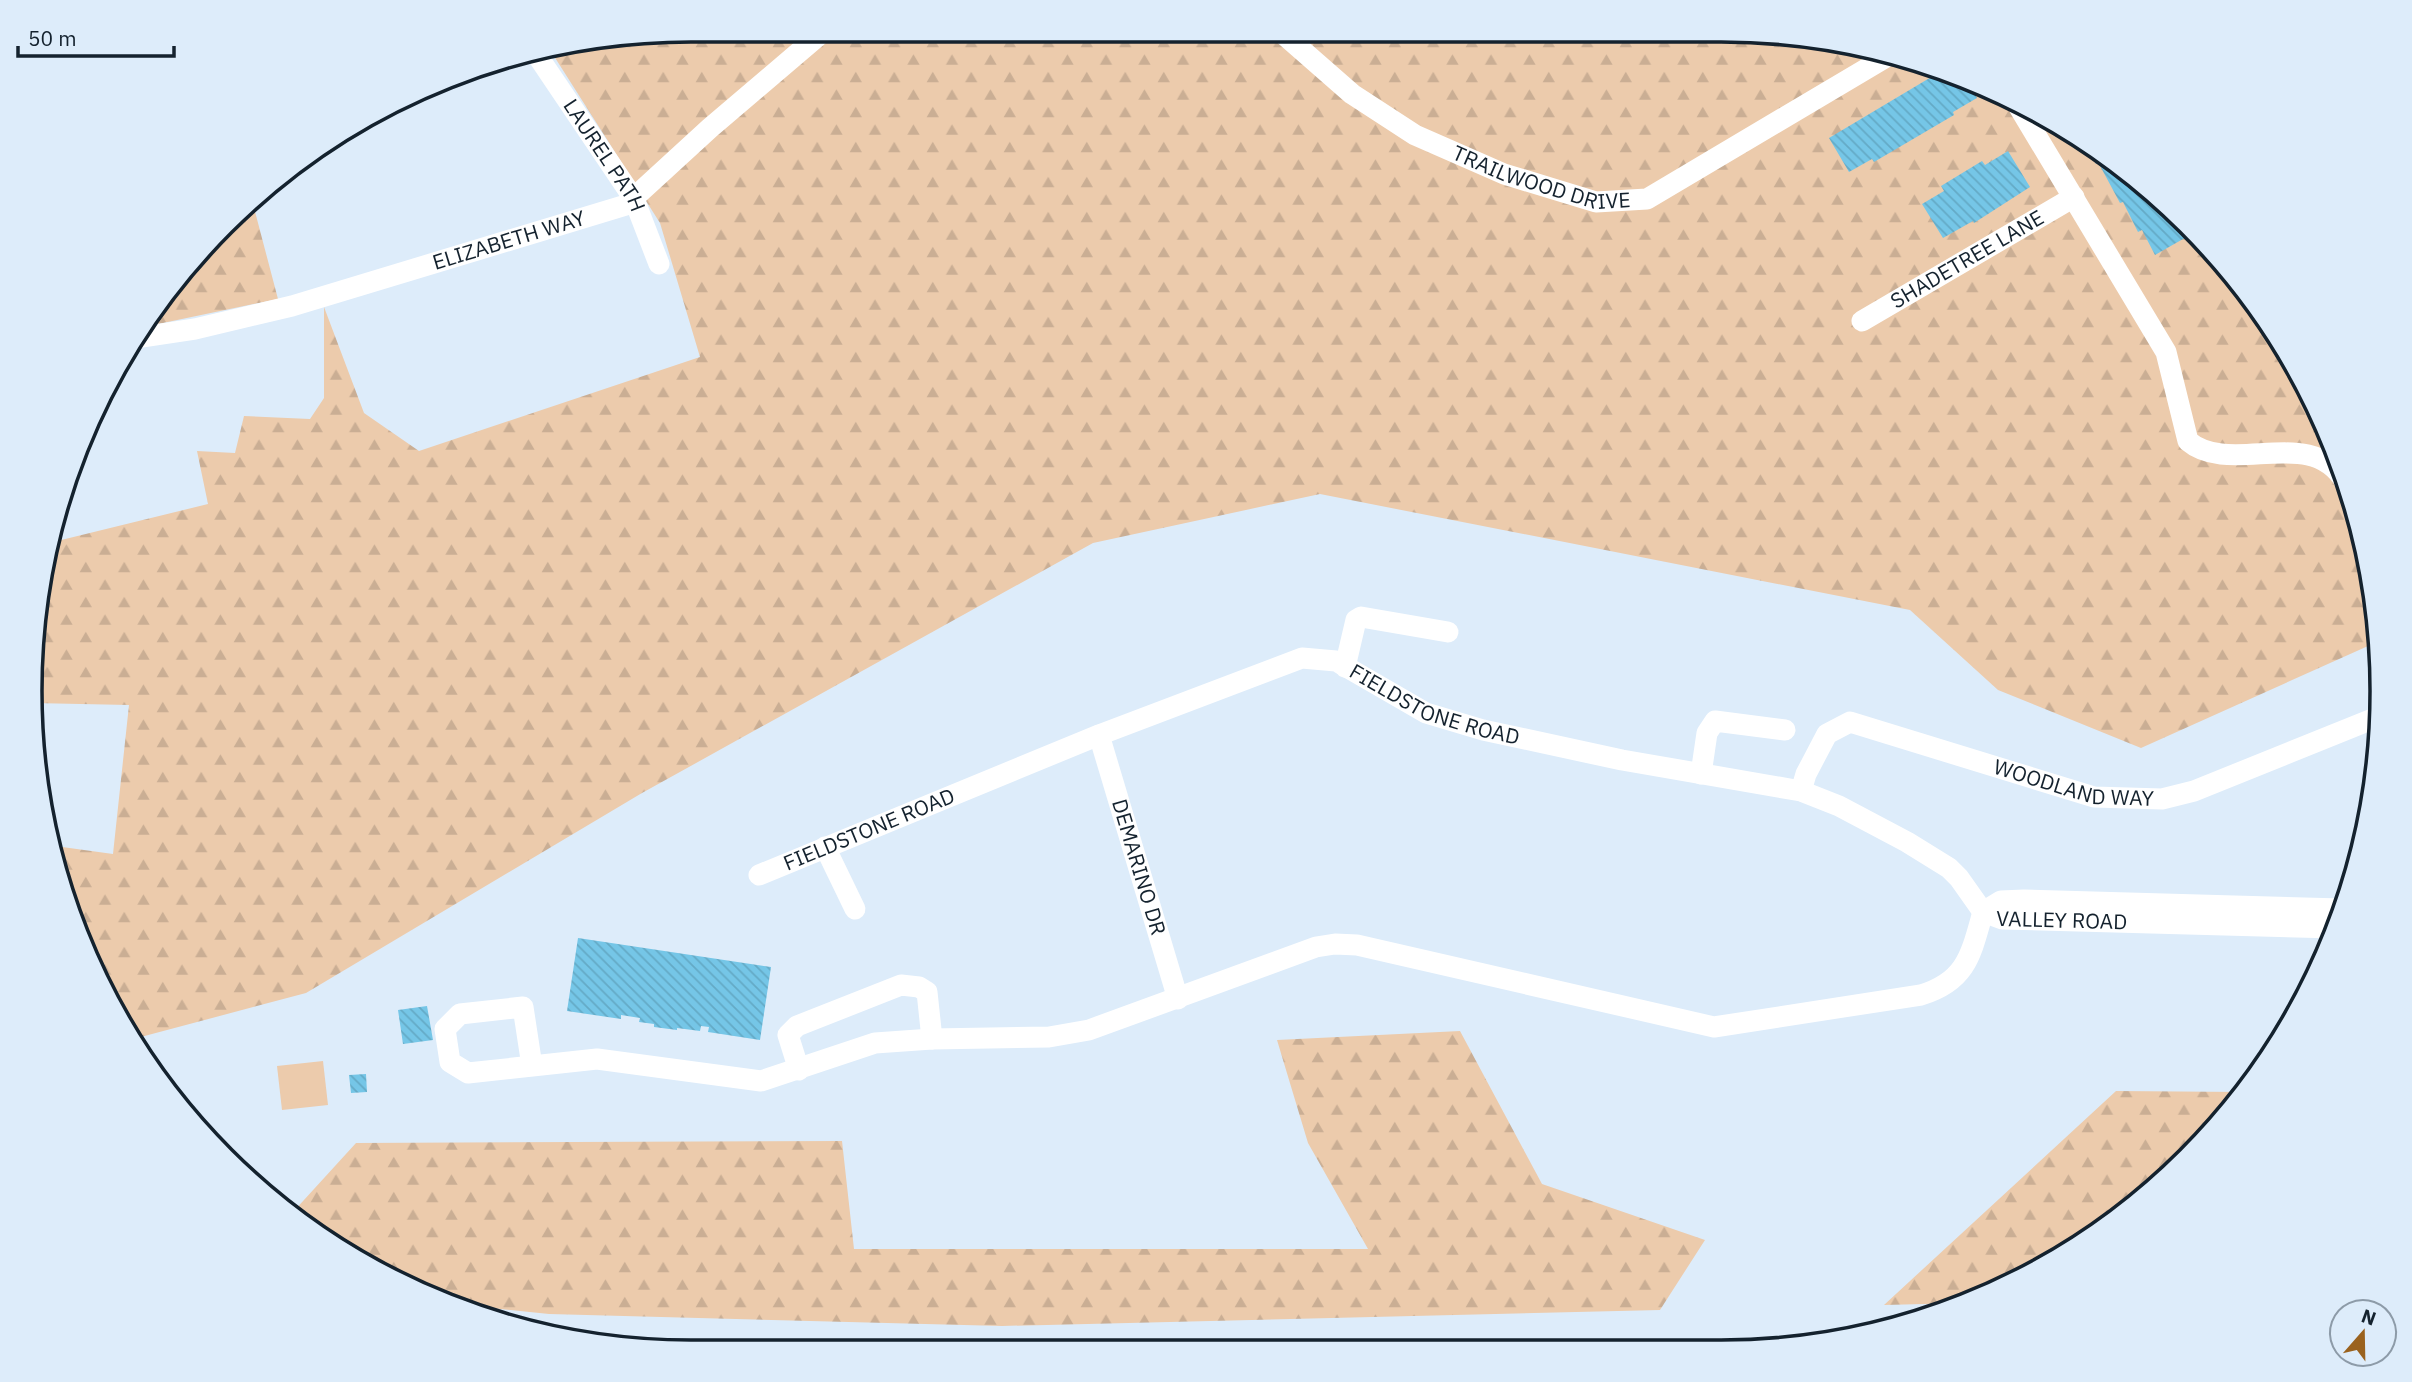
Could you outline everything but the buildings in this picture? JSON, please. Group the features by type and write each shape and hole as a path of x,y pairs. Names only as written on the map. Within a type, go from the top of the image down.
{"street":[{"name":"ELIZABETH WAY","path":"147,336 195,329 292,306 626,205 710,128 811,42"},
{"name":"TRAILWOOD DRIVE","path":"1293,42 1352,94 1415,135 1504,174 1597,202 1647,199 1879,61"},
{"name":"LAUREL PATH","path":"540,60 634,198 659,264"},
{"path":"2027,119 2166,352 2188,441 2198,450 2227,456 2278,451 2296,453 2324,462 2330,467"},
{"name":"SHADETREE LANE","path":"1863,321 2074,197"},
{"path":"1346,667 1356,620 1361,617 1448,632"},
{"name":"FIELDSTONE ROAD","path":"759,875 1099,736 1302,658 1336,661 1426,713 1483,730 1622,760 1801,792 1839,806 1950,868 1983,912"},
{"name":"WOODLAND WAY","path":"1801,792 1806,774 1827,734 1850,722 2094,797 2162,799 2194,791 2369,720"},
{"path":"1701,774 1707,733 1716,721 1785,730"},
{"name":"DEMARINO DR","path":"1099,736 1178,999"},
{"path":"825,848 855,909"},
{"name":"VALLEY ROAD","path":"1983,912 2001,901 2024,900 2333,909"},
{"path":"532,1066 597,1059 761,1082 875,1043 1049,1037 1089,1030 1316,947 1346,944 1419,958 1714,1027 1935,991 1952,981 1961,971 1972,951 1983,912"},
{"name":"VALLEY ROAD","path":"1983,912 2003,919 2325,928"},
{"path":"799,1070 788,1035 797,1026 901,985 919,987 927,992 932,1039"}],"green space":[{"path":"691,42 1721,42 1806,48 1889,64 1969,91 2046,129 2082,151 2149,203 2209,263 2261,330 2303,404 2321,443 2336,482 2358,564 2369,646 2141,748 1998,690 1910,610 1320,494 1093,543 642,793 306,993 142,1037 91,939 76,900 61,847 113,854 129,705 42,703 43,649 60,540 208,504 197,451 235,453 244,416 310,419 324,398 324,307 364,413 419,451 700,357 660,223 554,56 649,43"},
{"path":"255,211 278,299 155,325 203,263"},
{"path":"1460,1031 1542,1184 1705,1240 1660,1310 1002,1326 549,1314 488,1308 443,1291 366,1253 297,1207 356,1143 842,1141 854,1249 1368,1249 1308,1143 1277,1040"},
{"path":"323,1061 328,1105 282,1110 277,1066"},
{"path":"2116,1091 2231,1092 2180,1150 2149,1179 2082,1231 2008,1273 1936,1304 1884,1305"}]}
